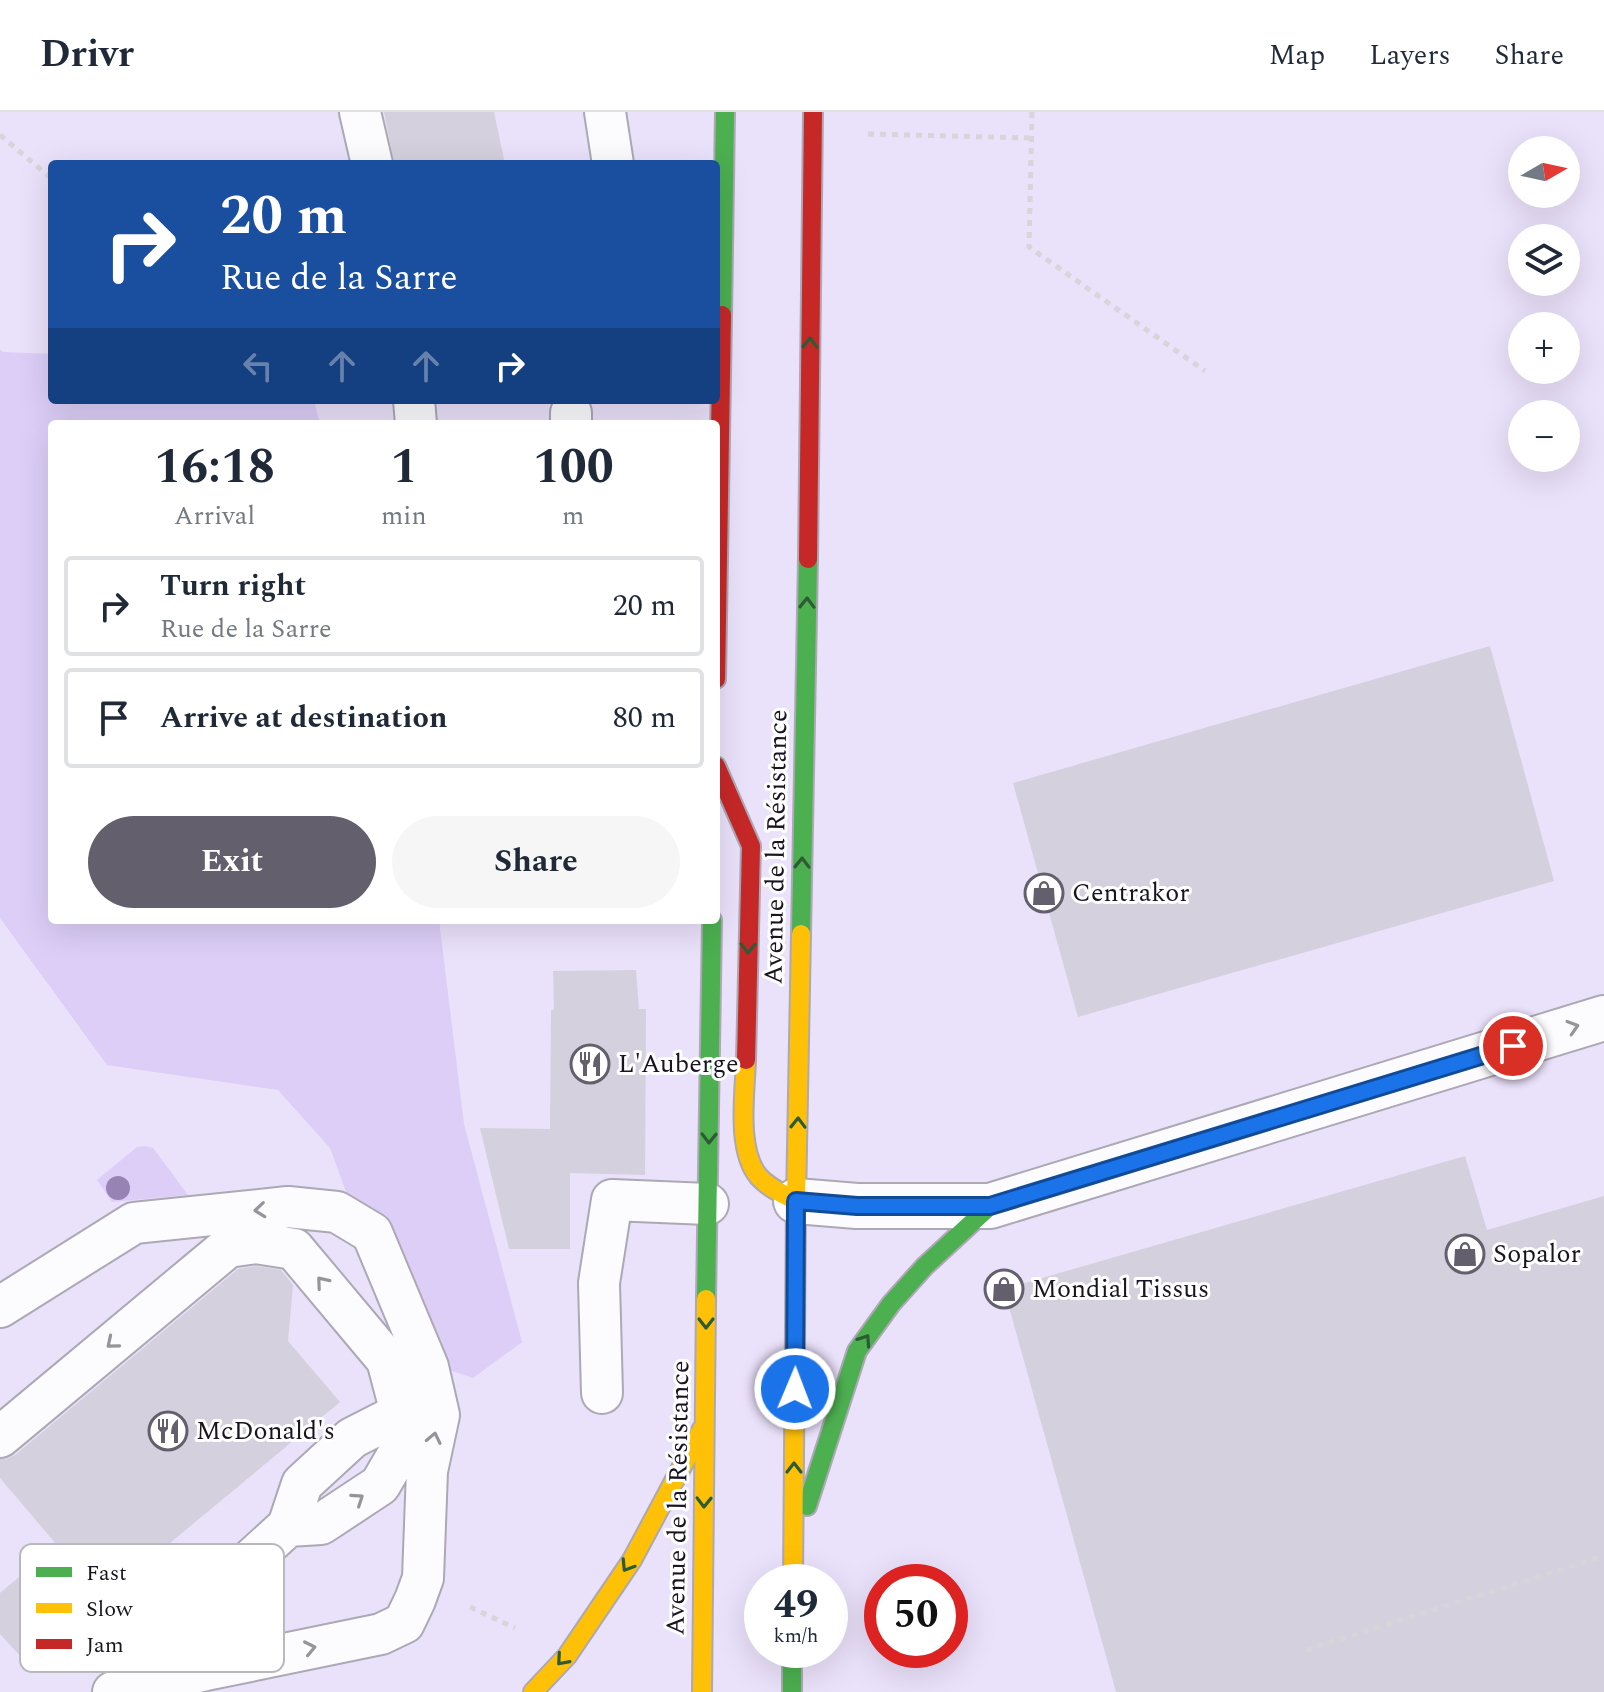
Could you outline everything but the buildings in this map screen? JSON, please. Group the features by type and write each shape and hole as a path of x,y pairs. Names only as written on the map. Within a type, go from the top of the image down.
{"main road":[{"path":"720,427 725,112"},
{"name":"Avenue de la Résistance","path":"794,1564 813,112"},
{"path":"720,775 751,846 744,1139 756,1175 768,1186 796,1201"},
{"name":"Avenue de la Résistance","path":"702,1692 712,924"},
{"path":"794,1546 857,1351 891,1304 925,1266 990,1206"},
{"path":"533,1692 567,1656 632,1560 705,1424"},
{"path":"792,1668 792,1692"}],"street":[{"path":"796,1201 857,1206 990,1206 1604,1018"}],"lane":[{"path":"360,112 371,160"},
{"path":"605,112 612,160"},
{"path":"602,1393 599,1283 612,1200 708,1204"},
{"path":"0,1307 134,1223 288,1207 337,1212 372,1233 428,1367 439,1415 427,1471 423,1578 404,1623 381,1634 284,1654"},
{"path":"0,1437 228,1247 256,1243 294,1249 387,1360 401,1413 401,1449 380,1485 321,1524 288,1526"},
{"path":"268,1544 288,1526 302,1484 352,1438 401,1413"},
{"path":"113,1692 198,1672"}],"path":[{"path":"1032,112 1029,247 1205,371"},
{"path":"812,133 1031,138"},
{"path":"0,135 48,176"},
{"path":"1306,1650 1604,1556"},
{"path":"421,1585 540,1640 567,1656"}],"shaded area":[{"path":"0,112 1604,112 1604,1692 0,1692"},
{"path":"0,350 48,354 48,404 315,404 319,420 48,420 48,924 439,924 464,1124 522,1342 473,1378 406,1355 330,1148 278,1090 107,1065 0,918"},
{"path":"137,1147 153,1148 188,1195 112,1202 97,1180"}],"traffic: fast":[{"path":"722,315 725,112"},
{"path":"801,934 808,559"},
{"path":"706,1299 712,924"},
{"path":"807,1506 857,1351 891,1304 925,1266 990,1206"},
{"path":"792,1668 792,1692"}],"traffic: slow":[{"path":"793,1564 801,934"},
{"path":"746,1060 744,1121 747,1152 759,1177 796,1201"},
{"path":"702,1692 706,1299"},
{"path":"533,1692 567,1656 632,1560 702,1429"}],"traffic: jam":[{"path":"808,559 813,112"},
{"path":"720,436 722,315"},
{"path":"720,775 751,846 746,1060"}],"place":[{"name":"Centrakor","path":"1044,893"},
{"name":"L'Auberge","path":"590,1064"},
{"name":"Sopalor","path":"1465,1254"},
{"name":"Mondial Tissus","path":"1004,1289"},
{"name":"McDonald's","path":"168,1431"}],"route":[{"path":"795,1389 796,1201 857,1206 990,1206 1513,1046"}]}
